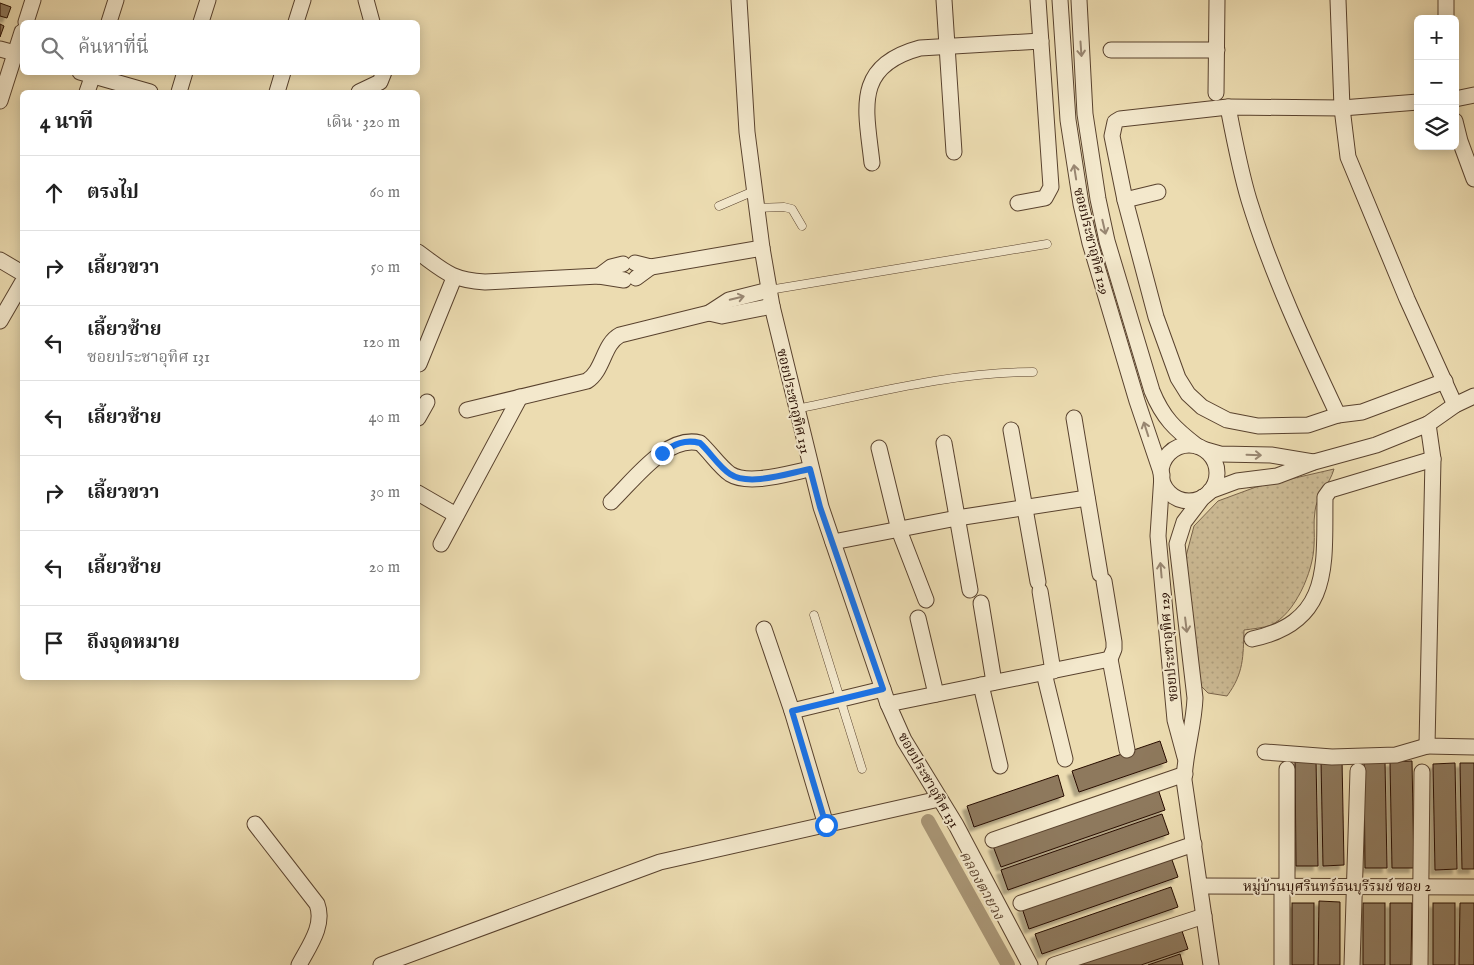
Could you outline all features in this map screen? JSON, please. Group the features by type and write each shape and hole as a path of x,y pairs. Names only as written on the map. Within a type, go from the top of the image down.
{"street":[{"path":"27,20 33,0"},
{"path":"110,20 116,0"},
{"path":"202,20 208,0"},
{"path":"297,20 303,0"},
{"path":"366,0 371,20"},
{"name":"ซอยประชาอุทิศ 131","path":"738,0 747,132 762,248 772,306 810,469 888,704 904,740 956,825 1030,965"},
{"path":"944,0 954,152"},
{"path":"1018,203 1045,198 1051,187 1038,0"},
{"name":"ซอยประชาอุทิศ 129","path":"1060,0 1068,120 1081,204 1090,243 1137,401 1169,492 1185,500 1206,494"},
{"name":"ซอยประชาอุทิศ 129","path":"1079,0 1090,153 1108,241 1152,392 1161,413 1178,432 1212,456 1217,474 1206,494 1184,522 1177,544 1195,698 1194,721 1185,757 1185,774 1211,965"},
{"path":"1216,93 1217,0"},
{"path":"1338,0 1342,108 1348,157 1407,299 1455,405"},
{"path":"1446,0 1446,15"},
{"path":"1061,23 1079,20"},
{"path":"872,163 866,106 867,94 880,68 905,52 920,48 1041,40"},
{"path":"0,49 19,54 0,102"},
{"path":"1111,50 1217,50"},
{"path":"87,90 89,75"},
{"path":"92,75 143,90"},
{"path":"180,90 184,75"},
{"path":"278,90 281,75"},
{"path":"363,90 380,82 383,75"},
{"path":"1459,98 1474,95"},
{"path":"1414,102 1342,108 1228,107 1120,119 1115,122 1112,136 1125,200 1156,316 1178,378 1188,394 1202,407 1227,420 1258,426 1308,425 1338,415 1362,412 1445,381"},
{"path":"1228,107 1241,171 1268,255 1293,318 1338,415"},
{"path":"1459,137 1474,179"},
{"path":"1125,200 1158,192"},
{"path":"420,253 454,278 485,282 599,276 611,268 630,271 762,248"},
{"path":"0,260 20,272"},
{"path":"420,362 454,278"},
{"path":"0,321 20,286"},
{"path":"467,410 587,381 594,376 614,339 620,335 709,313 729,300 769,290"},
{"path":"709,313 722,316 772,306"},
{"path":"1206,494 1237,481 1277,476 1314,462 1376,445 1428,424 1455,405 1474,396"},
{"path":"441,544 520,397"},
{"path":"420,414 427,402"},
{"path":"1074,418 1114,642 1110,659 1127,750"},
{"path":"1427,746 1433,458 1428,424"},
{"path":"1011,430 1039,587 1048,672 1065,759"},
{"path":"611,502 662,453 672,445 683,442 700,443 729,474 739,478 753,480 810,469"},
{"path":"944,443 970,590"},
{"name":"ซอยประชาอุทิศ 129","path":"1185,757 1175,720 1158,536 1162,475 1166,458 1180,446 1202,448"},
{"path":"879,448 899,530 926,600"},
{"path":"1202,448 1220,454 1271,455 1314,462"},
{"path":"1252,639 1269,635 1290,626 1303,616 1316,594 1321,578 1325,551 1325,497 1330,490 1433,458"},
{"path":"420,495 456,515"},
{"path":"833,542 1025,506 1087,498"},
{"path":"981,603 988,683 1000,766"},
{"path":"918,618 936,694"},
{"path":"764,629 792,711 826,825"},
{"path":"888,704 1110,659"},
{"path":"792,711 883,689"},
{"path":"1264,752 1332,757 1396,755 1427,746 1474,747"},
{"path":"1282,965 1287,769"},
{"path":"1352,965 1358,771"},
{"path":"1420,965 1422,772"},
{"path":"992,840 1185,774"},
{"path":"380,965 660,862 939,799"},
{"path":"255,824 316,904 320,914 320,922 299,965"},
{"path":"1021,903 1194,844"},
{"name":"หมู่บ้านบุศรินทร์ธนบุรีรมย์ ซอย 2","path":"1200,886 1474,887"},
{"path":"1054,965 1204,916"}],"lane":[{"path":"719,206 754,191"},
{"path":"756,208 784,207 792,209 802,226"},
{"path":"769,290 1047,244"},
{"path":"796,409 939,380 995,372 1033,372"},
{"path":"814,614 862,768"}],"shaded area":[{"path":"1334,469 1316,506 1313,556 1306,580 1295,602 1280,620 1271,625 1244,630 1242,664 1233,688 1227,696 1208,693 1197,682 1185,560 1194,526 1218,501 1256,487"}],"building":[{"path":"0,3 11,7 7,18 0,16"},
{"path":"0,24 4,26 0,37"},
{"path":"1160,741 1167,762 1079,792 1072,771"},
{"path":"1342,759 1344,865 1323,866 1321,760"},
{"path":"1295,760 1316,760 1318,866 1296,866"},
{"path":"1412,761 1414,868 1392,868 1390,762"},
{"path":"1364,762 1385,762 1387,868 1365,868"},
{"path":"1455,763 1457,869 1435,870 1433,764"},
{"path":"1460,763 1474,763 1474,869 1462,869"},
{"path":"1058,775 1064,796 974,827 967,806"},
{"path":"1158,789 1165,810 1001,867 993,846"},
{"path":"1162,814 1169,834 1008,890 1001,870"},
{"path":"1171,857 1178,877 1029,929 1022,908"},
{"path":"1171,887 1178,907 1042,954 1035,934"},
{"path":"1319,901 1340,902 1340,965 1318,965"},
{"path":"1292,903 1314,903 1314,965 1292,965"},
{"path":"1363,903 1385,903 1385,965 1363,965"},
{"path":"1390,903 1412,903 1411,965 1390,965"},
{"path":"1433,903 1455,903 1455,965 1433,965"},
{"path":"1460,903 1474,903 1474,965 1459,965"},
{"path":"1181,928 1188,949 1141,965 1074,965"},
{"path":"1180,954 1183,965 1148,965"}],"waterway":[{"name":"คลองตายวง","path":"928,821 1008,965"}],"route":[{"path":"662,453 672,445 683,442 692,441 700,443 729,474 753,480 810,469 820,507 883,689 792,711 826,825"}]}
